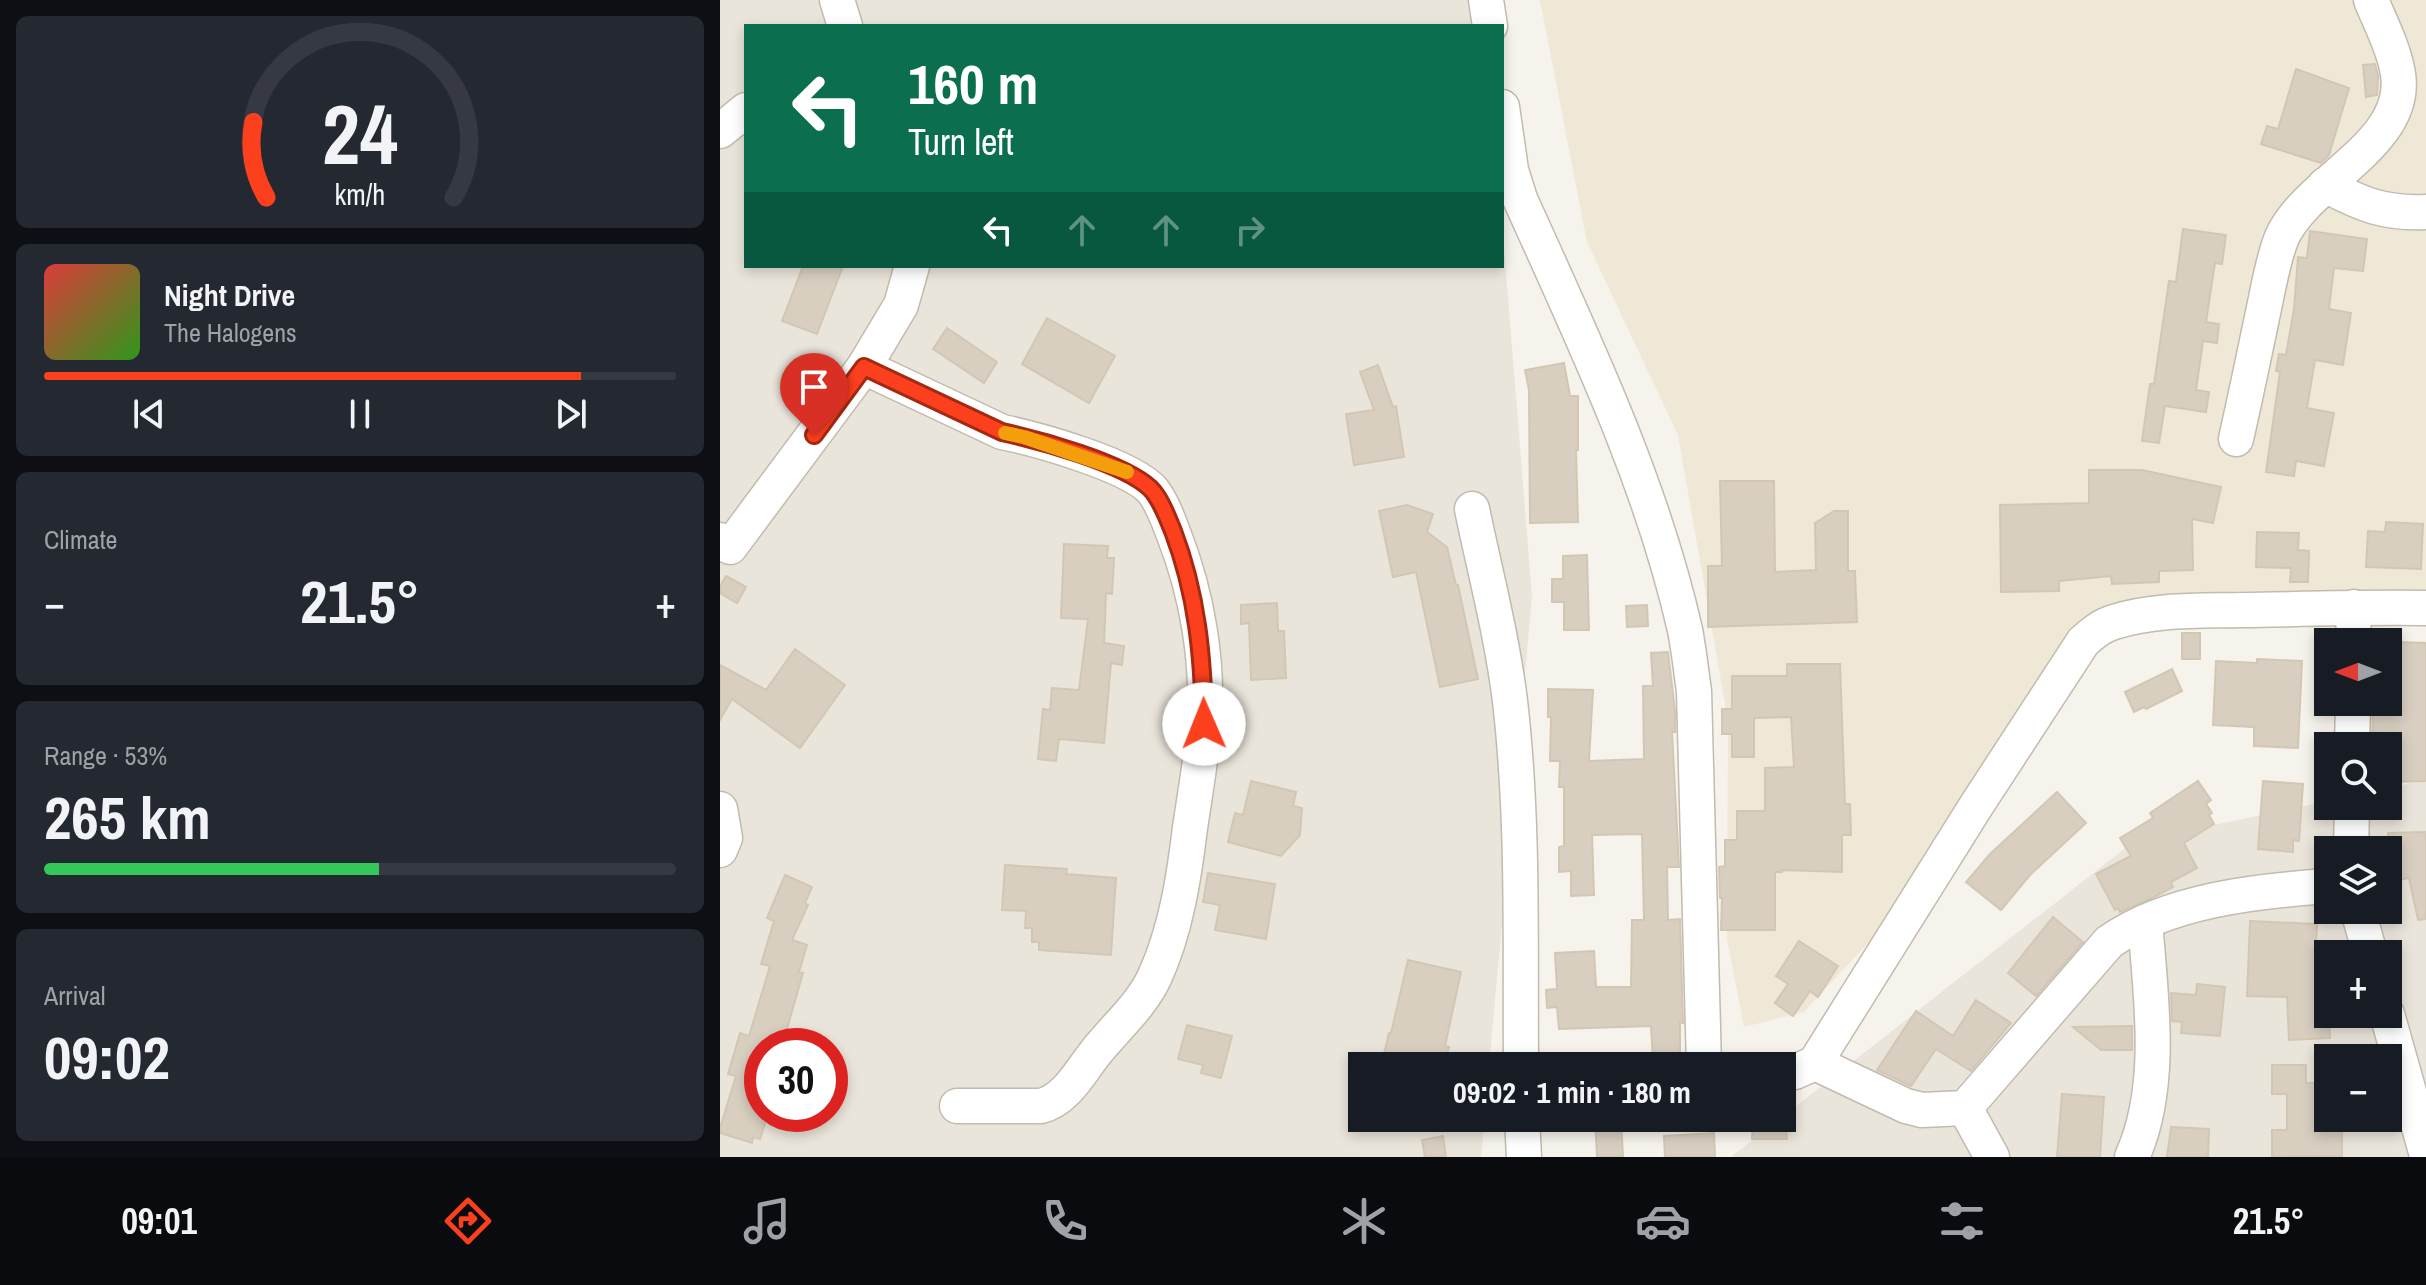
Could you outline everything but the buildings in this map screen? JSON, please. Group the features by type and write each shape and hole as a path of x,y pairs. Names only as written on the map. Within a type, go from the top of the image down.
{"street":[{"path":"837,0 844,24"},
{"path":"1486,0 1490,24"},
{"path":"2236,439 2282,238 2293,218 2380,135 2397,100 2399,77 2393,53 2371,0"},
{"path":"720,131 744,112"},
{"path":"1504,121 1511,170 1520,199 1620,425 1662,547 1685,632 1694,691 1704,1052"},
{"path":"2325,185 2359,203 2388,210 2426,212"},
{"path":"723,549 864,367 901,305 911,268"},
{"path":"864,367 1002,432 1132,474 1152,490 1165,511 1186,566 1201,653 1204,724 1187,849 1172,930 1155,977 1141,1000 1060,1097 1051,1103 1041,1106 957,1106"},
{"path":"1472,509 1510,698 1520,811 1521,1052"},
{"path":"2353,628 2354,607"},
{"path":"1796,1072 1815,1063 1976,806 2083,642 2096,629 2146,615 2178,612 2426,608"},
{"path":"720,809 725,838 720,850"},
{"path":"1815,1063 1906,1106 1922,1110 1965,1108 2109,942 2170,912 2269,890 2314,887"},
{"path":"2132,1157 2144,1118 2152,1053 2145,922"},
{"path":"2391,1028 2426,1152"},
{"path":"1965,1108 1992,1157"},
{"path":"1523,1132 1524,1157"}],"shaded area":[{"path":"720,0 1484,0 1486,24 744,24 744,268 1504,268 1504,248 1532,596 1490,1052 1348,1052 1348,1132 1484,1132 1481,1157 720,1157"},
{"path":"1540,0 2426,0 2426,594 2237,591 2105,610 1904,904 1804,1012 1744,1027 1727,939 1728,721 1678,435 1587,242"},
{"path":"2426,780 2426,1157 1731,1157 1763,1132 1796,1132 1796,1106 2133,842 2314,804 2314,820 2402,820 2402,785"}],"slow traffic":[{"path":"1005,433 1127,472"}],"route":[{"path":"814,435 864,367 1002,432 1132,474 1152,490 1165,511 1186,566 1203,669 1204,724"}]}
